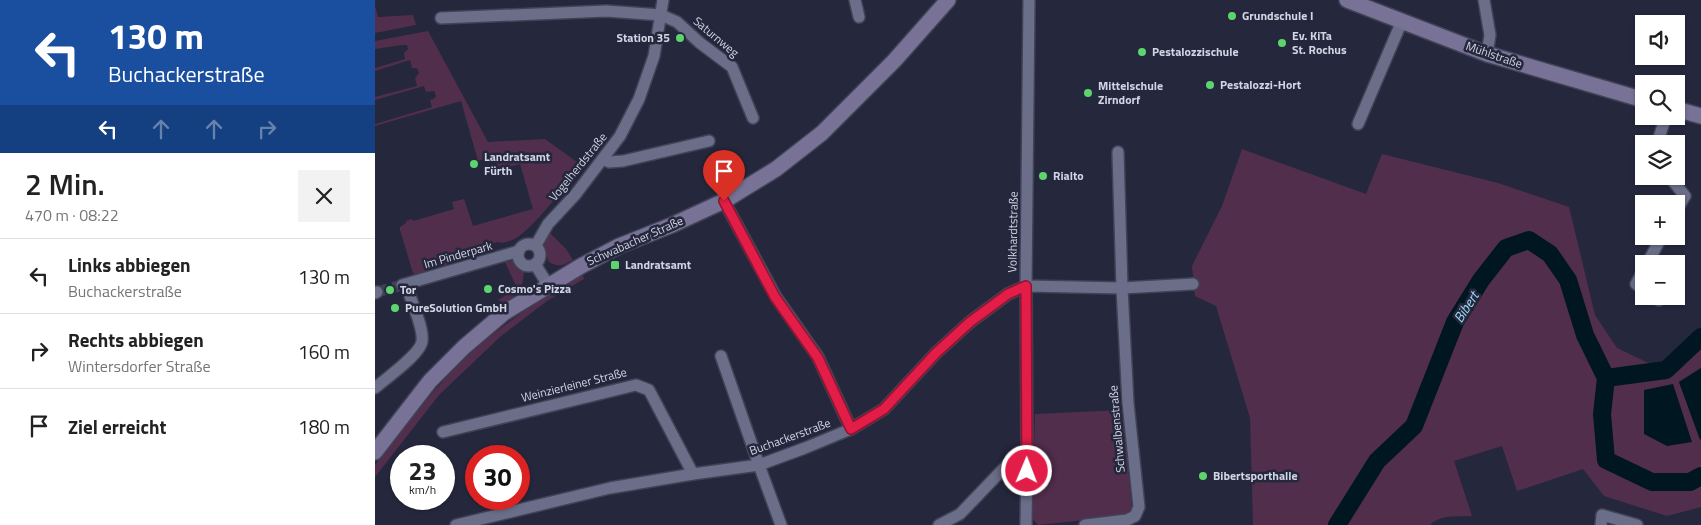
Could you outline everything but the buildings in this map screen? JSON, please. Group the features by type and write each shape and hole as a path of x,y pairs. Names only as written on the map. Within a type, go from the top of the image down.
{"street":[{"name":"Vogelherdstraße","path":"536,245 548,224 575,195 620,136 639,99 655,56 663,0"},
{"path":"855,0 859,18"},
{"name":"Schwabacher Straße","path":"375,452 430,381 464,347 504,313 581,266 619,246 672,225 724,201 777,169 822,133 893,61 948,0"},
{"name":"Volkhardtstraße","path":"1025,525 1029,0"},
{"name":"Mühlstraße","path":"1347,0 1487,54 1635,97"},
{"path":"1484,0 1489,35 1487,54"},
{"path":"441,18 606,11 661,16"},
{"name":"Saturnweg","path":"661,16 677,22 700,43 732,67 753,118"},
{"path":"1358,124 1402,21"},
{"path":"1685,112 1701,116"},
{"path":"604,159 609,162 623,162 709,142"},
{"name":"Schwalbenstraße","path":"1085,525 1127,520 1135,516 1139,507 1128,403 1118,152"},
{"path":"1676,185 1684,195"},
{"path":"724,201 775,297 818,358 851,429"},
{"path":"536,245 540,253 539,259 535,264 529,266 523,264 518,258 522,246 536,245"},
{"name":"Im Pinderpark","path":"375,388 416,353 423,343 421,332 404,285 519,251"},
{"path":"535,264 548,285"},
{"path":"1026,286 1122,288 1193,284"},
{"name":"Buchackerstraße","path":"456,525 610,488 693,474 759,466 851,429 884,409 936,353 970,322 1008,294 1026,286"},
{"path":"721,356 781,525"},
{"name":"Weinzierleiner Straße","path":"443,432 636,384 649,390 693,474"},
{"path":"939,525 960,514 1007,465 1027,453"},
{"path":"1601,525 1602,515 1637,525"}],"shaded area":[{"path":"375,6 378,17 413,15 416,25 375,33"},
{"path":"428,31 488,142 545,139 581,165 544,212 513,240 474,249 464,259 440,269 417,275 413,273 400,230 400,227 406,221 412,219 413,221 454,209 452,202 464,199 473,226 533,209 520,164 498,170 494,156 478,161 461,101 375,126 375,124 432,107 430,100 436,96 434,91 426,92 424,86 375,100 375,97 417,86 415,78 419,73 417,68 412,68 410,60 375,71 375,68 405,59 404,53 408,49 407,45 402,45 375,49 375,41"},
{"path":"1242,149 1366,194 1382,154 1498,183 1569,207 1595,315 1617,348 1659,368 1701,344 1701,368 1679,382 1701,439 1701,507 1667,516 1604,496 1583,469 1517,491 1502,446 1454,461 1472,516 1455,516 1439,519 1430,525 1253,525 1250,418 1216,306 1195,296 1192,266 1222,206"},
{"path":"550,233 566,249 573,260 561,265 549,262 543,246"},
{"path":"512,261 524,273 521,290 504,304 498,300 517,288 505,262"},
{"path":"583,275 584,279 547,301 501,336 439,395 400,445 391,445 424,403 470,353 516,317"},
{"path":"1122,410 1132,509 1122,516 1038,525 1032,518 1035,414"},
{"path":"390,446 390,458 375,477 375,465"}],"water":[{"path":"1701,368 1701,439 1700,440 1679,382"},
{"path":"1673,384 1692,442 1667,446 1644,434 1644,390"}],"waterway":[{"name":"Bibert","path":"1337,525 1377,461 1414,426 1455,322 1481,280 1506,248 1529,240 1550,254 1568,280 1585,335 1606,378 1602,414 1606,460 1652,482 1690,482 1701,476"},
{"name":"Bibert","path":"1606,378 1666,370 1701,337"}],"tunnel":[{"path":"377,292 402,285"}],"place":[{"name":"Grundschule I","path":"1232,16"},
{"name":"Station 35","path":"680,38"},
{"name":"Ev. KiTa St. Rochus","path":"1282,43"},
{"name":"Pestalozzischule","path":"1142,52"},
{"name":"Pestalozzi-Hort","path":"1210,85"},
{"name":"Mittelschule Zirndorf","path":"1088,93"},
{"name":"Landratsamt Fürth","path":"474,164"},
{"name":"Rialto","path":"1043,176"},
{"name":"Landratsamt","path":"615,265"},
{"name":"Cosmo's Pizza","path":"488,289"},
{"name":"Tor","path":"390,290"},
{"name":"PureSolution GmbH","path":"395,308"},
{"name":"Bibertsporthalle","path":"1203,476"}],"route":[{"path":"724,201 775,297 818,358 851,429 884,409 936,353 970,322 1008,294 1026,286 1027,471"}]}
